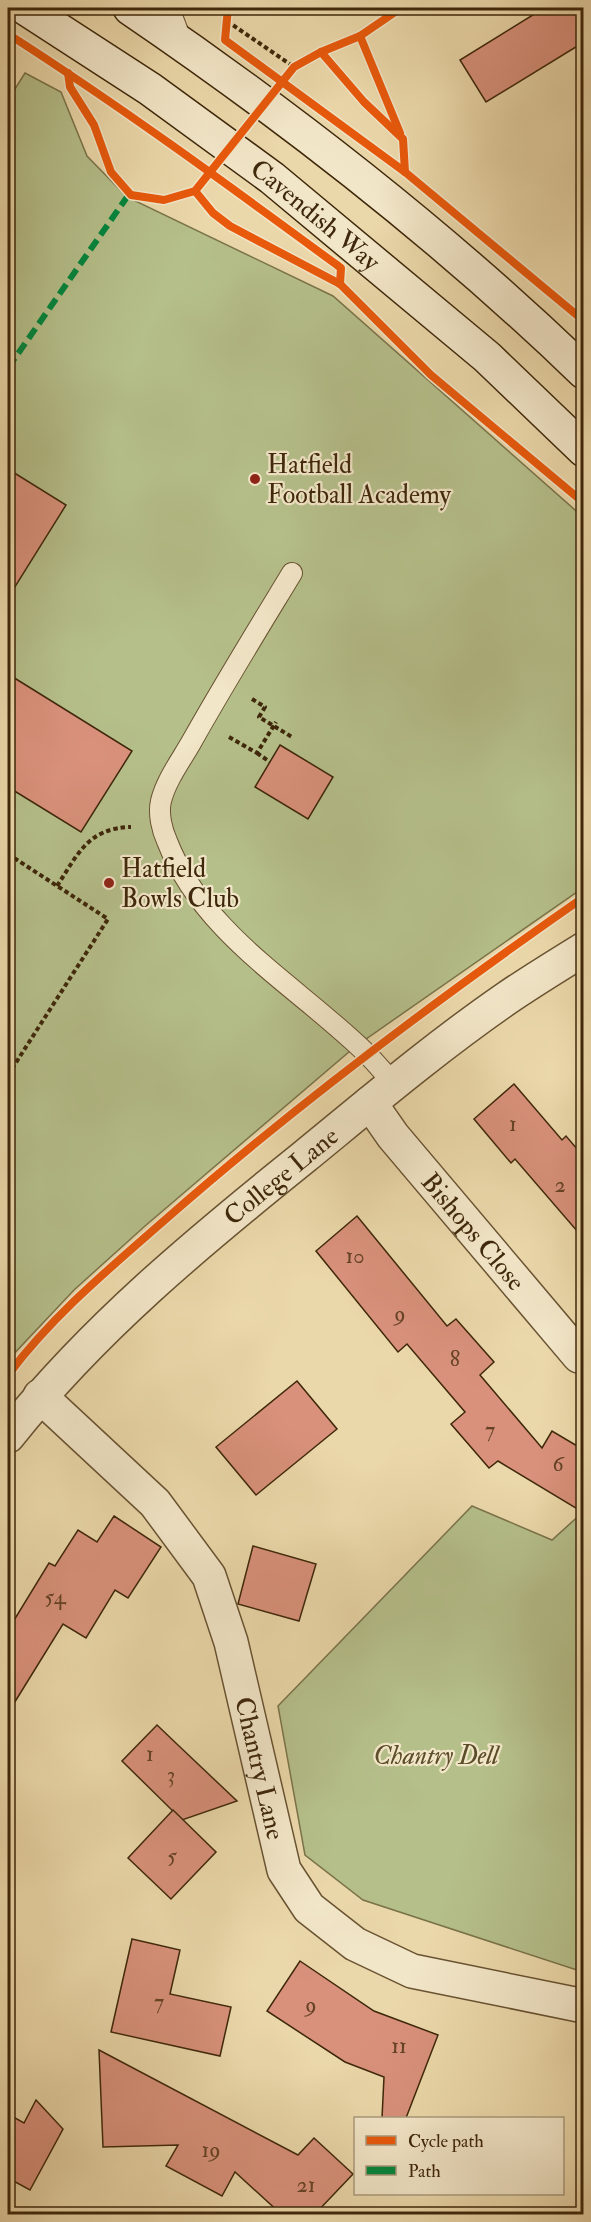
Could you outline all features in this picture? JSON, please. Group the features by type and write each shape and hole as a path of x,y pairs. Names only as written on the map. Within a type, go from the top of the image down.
{"street":[{"name":"Cavendish Way","path":"25,8 150,89 272,178 487,357 584,450"},
{"path":"130,8 305,133 433,236 527,318 584,372"},
{"name":"College Lane","path":"8,1436 40,1396 129,1304 247,1203 382,1094 507,998 584,949"},
{"name":"Bishops Close","path":"382,1094 393,1136 579,1356"},
{"name":"Chantry Lane","path":"40,1396 154,1503 208,1576 231,1642 284,1870 309,1908 355,1944 412,1971 584,2006"}],"lane":[{"path":"169,8 182,43"},
{"path":"292,573 171,778 160,802 162,828 177,865 208,911 234,939 367,1054 382,1094"}],"path":[{"path":"226,30 227,18"},
{"path":"227,18 294,67"},
{"path":"286,76 294,67 303,62"},
{"path":"225,683 265,707 259,717 275,724 292,737"},
{"path":"203,721 270,762"},
{"path":"257,753 275,724"},
{"path":"57,886 83,846 98,834 117,827 162,828"},
{"path":"8,854 108,919 8,1075"}],"green space":[{"path":"25,73 61,92 87,156 127,197 333,296 583,517 584,887 366,1039 240,933 227,945 350,1051 145,1226 74,1290 8,1360 8,100"},
{"name":"Chantry Dell","path":"472,1506 552,1540 583,1512 583,1972 363,1900 305,1855 278,1706"}],"building":[{"path":"544,8 584,8 584,42 486,102 460,60"},
{"path":"8,469 66,505 8,598"},
{"path":"8,674 132,751 81,832 8,787"},
{"path":"280,745 333,777 308,819 255,787"},
{"path":"514,1084 562,1140 566,1136 584,1157 584,1239 515,1159 511,1163 474,1119"},
{"path":"357,1216 447,1326 456,1319 494,1362 480,1375 542,1448 552,1431 584,1450 584,1489 581,1494 584,1497 584,1513 498,1461 489,1468 451,1424 465,1412 407,1344 398,1352 316,1251"},
{"path":"297,1381 337,1429 256,1495 216,1447"},
{"path":"114,1516 161,1547 128,1598 115,1590 86,1638 63,1624 8,1713 8,1630 49,1563 55,1566 78,1530 97,1542"},
{"path":"253,1546 316,1564 299,1621 238,1604"},
{"path":"157,1725 237,1801 182,1820 122,1761"},
{"path":"173,1810 216,1852 171,1899 128,1858"},
{"path":"132,1939 180,1950 170,1994 231,2007 220,2056 111,2032"},
{"path":"300,1961 374,2011 438,2035 406,2117 382,2117 384,2077 345,2062 267,2011"},
{"path":"99,2050 298,2155 314,2138 353,2174 315,2214 281,2214 235,2172 222,2196 166,2166 178,2145 103,2147"},
{"path":"36,2100 63,2129 30,2190 8,2178 8,2114 24,2123"}],"marked path":[{"path":"8,368 127,197 131,195"}],"cycle path":[{"path":"228,8 225,40 405,172 584,321"},
{"path":"68,73 70,87 94,125 111,172 131,195 164,200 195,191 294,67 321,52 360,36 401,8"},
{"path":"8,34 135,119 341,268 340,284"},
{"path":"360,36 400,133"},
{"path":"321,52 364,102 403,139 405,172"},
{"path":"195,191 213,213 230,226 340,284 431,375 584,503"},
{"path":"8,1375 63,1312 216,1176 370,1052 584,897"}],"place":[{"name":"Hatfield Football Academy","path":"255,479"},
{"name":"Hatfield Bowls Club","path":"109,883"}]}
